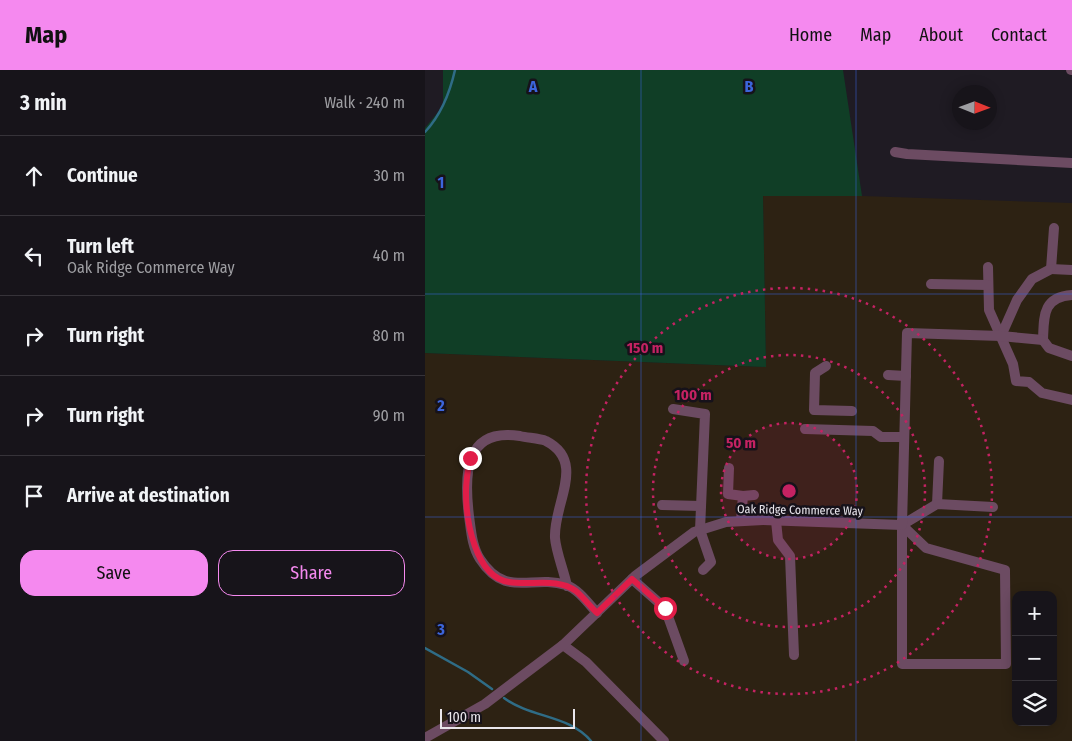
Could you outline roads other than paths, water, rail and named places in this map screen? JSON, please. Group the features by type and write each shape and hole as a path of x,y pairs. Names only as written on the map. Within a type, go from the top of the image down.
{"street":[{"path":"895,152 1072,163"},
{"path":"1051,269 1053,228"},
{"path":"988,267 989,310 1013,364 1016,381 1029,382 1042,393 1072,400"},
{"path":"1001,336 1017,300 1032,279 1051,269 1072,270"},
{"path":"931,284 988,285"},
{"path":"1072,295 1059,298 1050,304 1044,312 1043,340 1049,348 1072,356"},
{"path":"902,526 926,548 1005,570 1006,664 902,664 902,526 907,333 1001,336 1043,340"},
{"path":"826,366 815,373 814,410 852,412"},
{"path":"888,374 906,376"},
{"path":"673,409 705,414 700,530 711,562 703,570"},
{"path":"805,429 873,431 881,437 905,437"},
{"path":"567,586 555,538 567,470 565,458 545,440 509,434 492,437 478,444 470,458 466,492 472,540 479,558 495,576 507,582 555,583 567,586 576,591 597,613"},
{"path":"937,504 939,461"},
{"path":"729,468 728,494 754,495"},
{"path":"741,521 743,496"},
{"path":"902,526 937,504 993,507"},
{"path":"662,505 701,506"},
{"name":"Oak Ridge Commerce Way","path":"425,738 485,704 563,645 632,579 694,532 726,522 741,521 902,526"},
{"path":"776,521 778,540 790,556 794,655"},
{"path":"632,579 665,608 684,662"},
{"path":"563,645 587,662 664,741"}],"waterway":[{"path":"425,132 436,118 444,103 455,70"},
{"path":"425,648 468,672 492,689"},
{"path":"504,698 526,710 572,726 591,741"}]}
